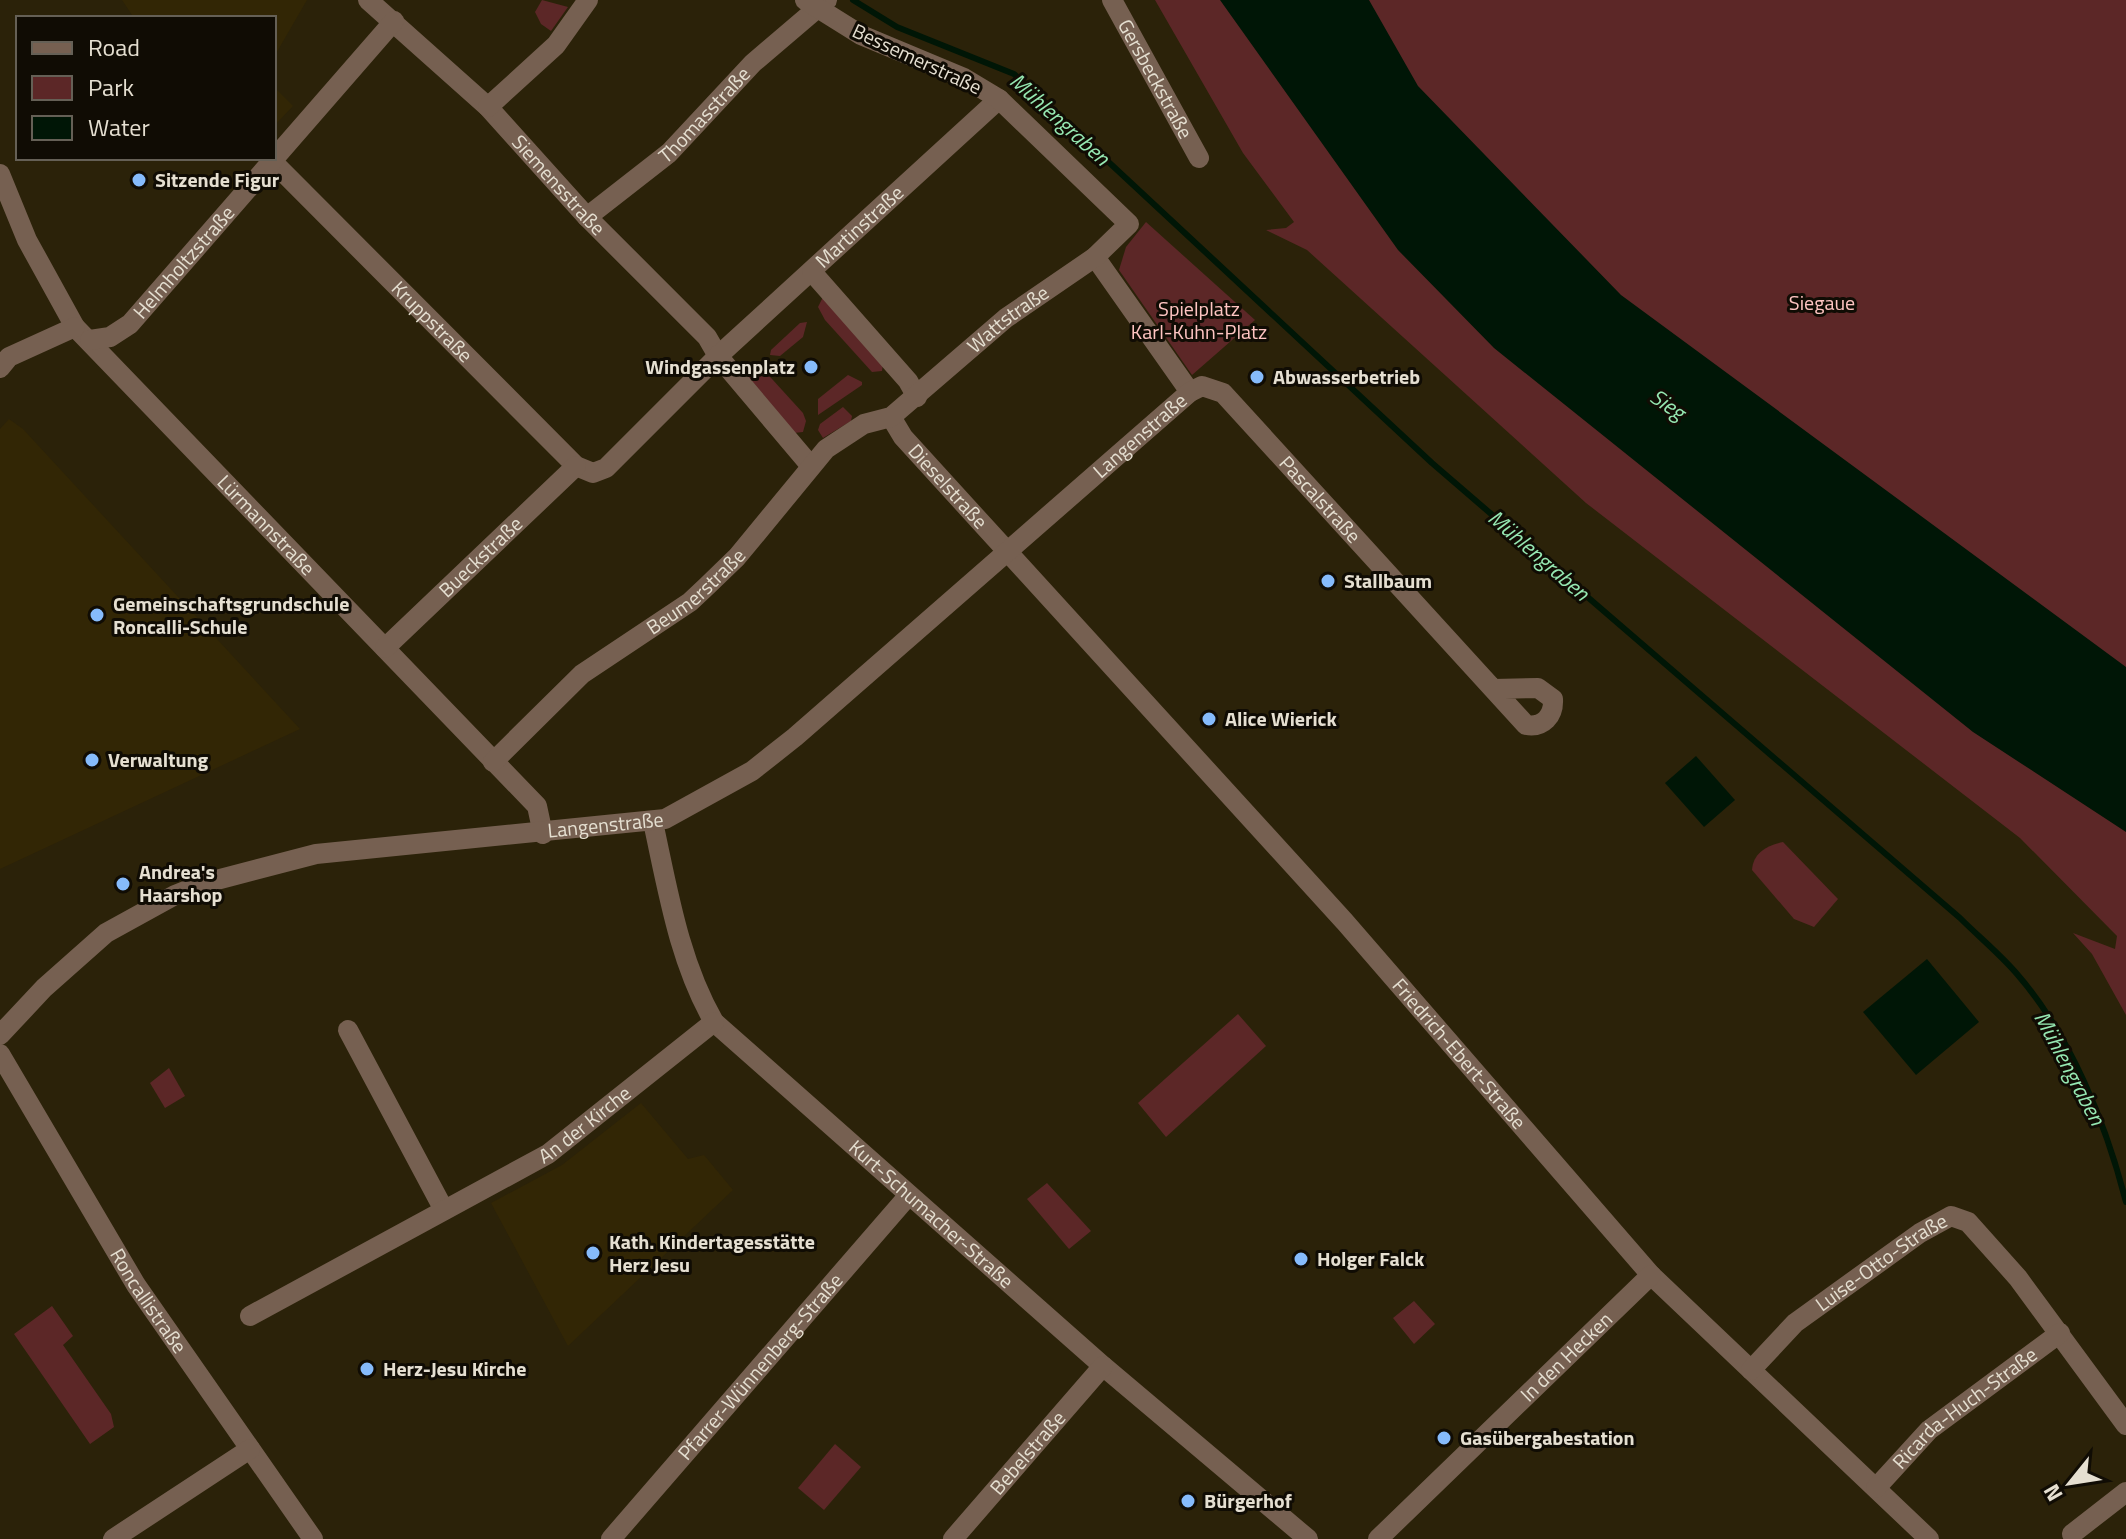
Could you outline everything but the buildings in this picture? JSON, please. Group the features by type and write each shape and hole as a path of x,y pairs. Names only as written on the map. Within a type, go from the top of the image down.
{"street":[{"name":"Siemensstraße","path":"368,0 488,107 587,217 707,337 718,356"},
{"path":"488,107 556,45 588,0"},
{"name":"Gersbeckstraße","path":"1112,0 1199,158"},
{"name":"Bessemerstraße","path":"819,3 869,39 964,78 999,99 1129,224"},
{"name":"Thomasstraße","path":"587,217 669,153 753,63 819,3"},
{"name":"Helmholtzstraße","path":"83,333 124,330 274,163 394,21"},
{"name":"Martinstraße","path":"718,356 999,99"},
{"name":"Kruppstraße","path":"274,163 585,469"},
{"name":"Lürmannstraße","path":"0,174 27,240 83,333 537,806 543,834"},
{"name":"Wattstraße","path":"891,417 1006,318 1095,257 1129,224"},
{"name":"Pascalstraße","path":"1095,257 1200,389 1223,393 1494,689"},
{"path":"812,272 908,381 917,397"},
{"path":"0,368 9,357 83,333"},
{"path":"718,356 810,465"},
{"name":"Bueckstraße","path":"385,648 585,469 606,468 718,356"},
{"name":"Langenstraße","path":"0,1035 44,988 106,933 175,895 205,883 316,854 653,822 752,771 1200,389"},
{"name":"Beumerstraße","path":"493,762 582,674 690,602 737,557 810,465 845,434 891,417"},
{"name":"Dieselstraße","path":"891,417 903,437 1010,550"},
{"name":"Friedrich-Ebert-Straße","path":"1010,550 1468,1061 1651,1275 1929,1539"},
{"name":"Kurt-Schumacher-Straße","path":"653,822 674,920 690,973 714,1022 1103,1366 1308,1539"},
{"name":"An der Kirche","path":"250,1316 548,1154 714,1022"},
{"path":"348,1030 444,1210"},
{"name":"Roncallistraße","path":"0,1054 136,1285 313,1539"},
{"name":"Pfarrer-Wünnenberg-Straße","path":"611,1539 909,1195"},
{"name":"Luise-Otto-Straße","path":"1751,1370 1795,1323 1920,1233 1951,1216 1974,1227 2060,1333 2126,1425"},
{"name":"In den Hecken","path":"1378,1539 1651,1275"},
{"name":"Ricarda-Huch-Straße","path":"1876,1488 1929,1430 2060,1333"},
{"name":"Bebelstraße","path":"953,1539 1103,1366"},
{"path":"113,1539 250,1449"},
{"path":"2072,1534 2126,1492"}],"shaded area":[{"path":"122,0 307,0 276,54 276,16 133,16"},
{"path":"276,89 293,106 276,124"},
{"name":"Gemeinschaftsgrundschule Roncalli-Schule","path":"9,419 23,429 300,729 0,869 0,429"},
{"name":"Kath. Kindertagesstätte Herz Jesu","path":"641,1103 688,1159 704,1155 733,1190 568,1346 491,1203 562,1165"}],"green space":[{"path":"542,0 568,7 551,31 541,24 535,12"},
{"name":"Siegaue","path":"1155,0 2126,0 2126,1015 2092,954 2073,933 2115,949 2117,936 2020,838 1586,503 1307,250 1266,230 1286,228 1294,222 1243,153"},
{"name":"Spielplatz Karl-Kuhn-Platz","path":"1146,222 1255,320 1192,375 1119,270 1126,247"},
{"path":"823,297 883,364 882,371 872,372 825,320 818,307"},
{"path":"807,322 803,337 780,356 770,355 771,350 800,323"},
{"path":"754,365 762,368 803,413 806,421 803,432 794,433 746,375 746,369"},
{"path":"848,375 862,382 862,385 818,415 818,399"},
{"path":"843,407 852,416 851,421 823,438 818,430 820,424"},
{"path":"1783,842 1838,899 1814,927 1794,919 1752,870 1755,859 1762,851"},
{"path":"1238,1014 1266,1046 1166,1137 1138,1103"},
{"path":"169,1068 185,1096 165,1108 150,1083"},
{"path":"1047,1183 1091,1231 1069,1249 1027,1199"},
{"path":"1414,1301 1435,1324 1414,1344 1393,1318"},
{"path":"52,1306 73,1336 63,1345 111,1414 114,1427 90,1444 14,1334"},
{"path":"835,1444 861,1467 824,1510 798,1488"}],"water":[{"name":"Sieg","path":"1220,0 1369,0 1418,86 1621,295 2126,667 2126,832 1973,732 1494,348 1398,250"},
{"path":"1696,756 1735,800 1704,827 1665,783"},
{"path":"1927,959 1979,1022 1916,1075 1863,1012"}],"waterway":[{"name":"Mühlengraben","path":"853,0 897,27 1014,74 1432,463 1960,918 2017,974 2054,1025 2097,1112 2126,1202"}],"place":[{"name":"Sitzende Figur","path":"139,180"},
{"name":"Windgassenplatz","path":"811,367"},
{"name":"Abwasserbetrieb","path":"1257,377"},
{"name":"Stallbaum","path":"1328,581"},
{"name":"Gemeinschaftsgrundschule Roncalli-Schule","path":"97,615"},
{"name":"Alice Wierick","path":"1209,719"},
{"name":"Verwaltung","path":"92,760"},
{"name":"Andrea's Haarshop","path":"123,884"},
{"name":"Kath. Kindertagesstätte Herz Jesu","path":"593,1253"},
{"name":"Holger Falck","path":"1301,1259"},
{"name":"Herz-Jesu Kirche","path":"367,1369"},
{"name":"Gasübergabestation","path":"1444,1438"},
{"name":"Bürgerhof","path":"1188,1501"}]}
